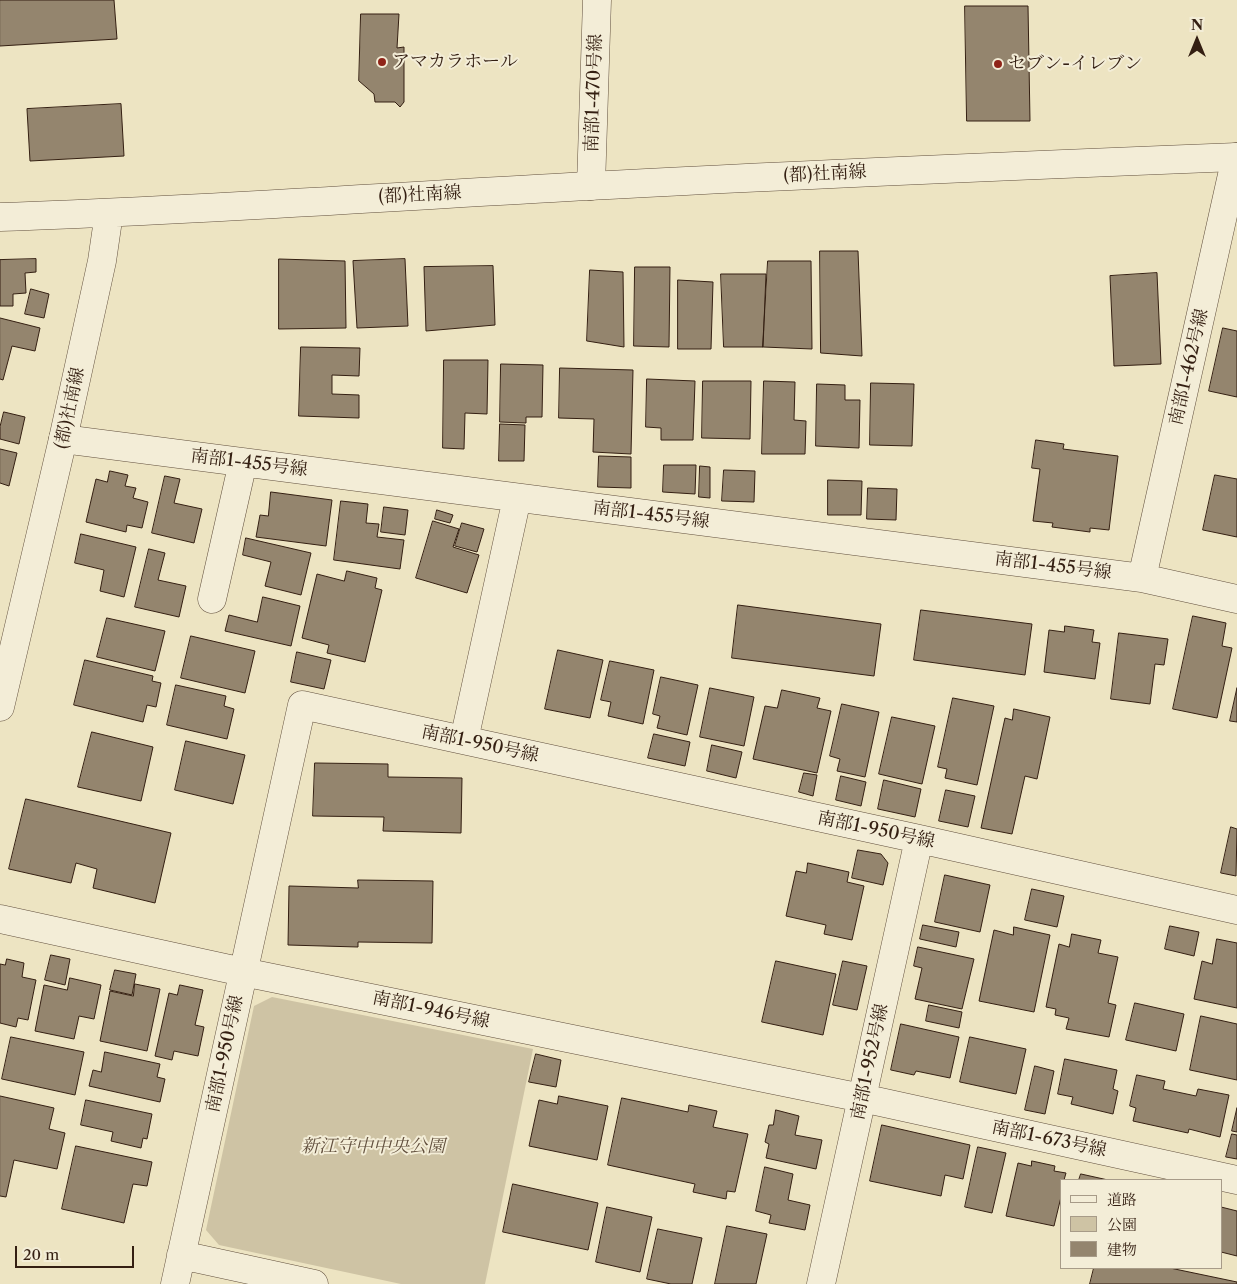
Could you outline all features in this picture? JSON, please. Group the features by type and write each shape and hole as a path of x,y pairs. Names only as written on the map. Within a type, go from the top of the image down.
{"street":[{"name":"南部1-470号線","path":"591,186 598,0"},
{"name":"(都)社南線","path":"0,707 63,439 102,261 109,213 887,171 1237,157"},
{"name":"南部1-462号線","path":"1142,578 1237,157"},
{"path":"0,217 109,213"},
{"name":"南部1-455号線","path":"63,439 1142,578 1237,599"},
{"path":"212,599 242,462"},
{"path":"464,740 517,498"},
{"name":"南部1-950号線","path":"175,1284 302,705 1237,910"},
{"name":"南部1-952号線","path":"821,1284 919,839"},
{"name":"南部1-946号線","path":"0,919 242,972 862,1098"},
{"name":"南部1-673号線","path":"862,1098 1237,1180"},
{"path":"181,1255 314,1284"}],"green space":[{"name":"新江守中中央公園","path":"272,997 533,1049 485,1284 401,1284 219,1245 206,1230 254,1006"}],"building":[{"path":"0,0 114,0 117,39 0,46"},
{"path":"965,6 1028,6 1030,121 967,121"},
{"path":"361,14 399,14 397,48 404,47 404,102 400,107 395,102 375,102 374,94 359,81"},
{"path":"121,104 124,156 30,161 27,109"},
{"path":"820,251 858,251 862,356 821,353"},
{"path":"36,259 36,272 25,273 26,293 13,294 13,306 0,306 0,260"},
{"path":"279,259 345,261 346,328 279,329"},
{"path":"405,259 408,326 357,328 353,261"},
{"path":"768,261 811,261 812,349 763,347"},
{"path":"493,266 495,325 426,331 424,267"},
{"path":"635,267 670,267 669,347 634,346"},
{"path":"590,270 623,272 624,347 587,341"},
{"path":"1157,273 1161,364 1114,366 1110,276"},
{"path":"721,274 766,274 763,347 724,347"},
{"path":"678,280 713,282 711,349 678,349"},
{"path":"31,289 49,294 44,318 25,314"},
{"path":"0,318 40,328 35,351 12,346 3,380 0,379"},
{"path":"1223,328 1237,331 1237,397 1209,391"},
{"path":"301,347 360,348 359,376 332,375 332,394 359,395 359,418 299,416"},
{"path":"444,360 488,360 487,414 465,413 464,449 443,448"},
{"path":"501,364 543,365 542,417 526,417 526,423 500,422"},
{"path":"560,368 633,370 631,454 593,452 594,419 559,418"},
{"path":"647,379 695,381 693,440 661,440 661,428 646,427"},
{"path":"703,381 751,381 750,439 702,438"},
{"path":"764,381 795,382 794,420 806,421 805,454 762,454"},
{"path":"871,383 914,384 912,446 870,445"},
{"path":"817,384 845,385 845,400 860,400 859,448 816,446"},
{"path":"4,412 25,417 19,444 0,439 0,427"},
{"path":"500,424 525,425 524,461 499,461"},
{"path":"1036,440 1064,444 1063,449 1118,456 1109,530 1090,528 1090,532 1052,527 1053,523 1033,521 1040,469 1032,468"},
{"path":"0,449 17,453 9,486 0,483"},
{"path":"599,456 631,457 631,488 598,487"},
{"path":"664,465 696,465 695,494 663,492"},
{"path":"700,466 710,467 710,498 699,497"},
{"path":"724,470 755,471 754,502 722,501"},
{"path":"110,471 128,475 125,486 136,488 133,498 148,502 142,528 127,525 126,532 86,522 96,479 107,482"},
{"path":"1215,475 1237,479 1237,537 1203,530"},
{"path":"165,476 180,479 174,503 202,509 194,543 152,533"},
{"path":"828,480 862,481 861,515 828,515"},
{"path":"868,488 897,489 896,520 867,519"},
{"path":"271,492 332,500 326,546 256,537 260,515 268,516"},
{"path":"341,501 368,504 366,523 379,524 377,537 404,540 400,569 334,560"},
{"path":"384,507 408,510 405,535 381,532"},
{"path":"437,510 453,515 450,523 435,519"},
{"path":"433,521 459,529 453,547 479,555 467,593 416,578"},
{"path":"462,523 484,529 477,552 455,546"},
{"path":"81,534 136,547 124,597 100,591 104,570 75,563"},
{"path":"246,538 311,553 301,595 265,586 271,562 243,555"},
{"path":"149,549 165,553 158,580 186,586 179,617 135,607"},
{"path":"347,571 377,578 375,588 382,590 365,662 327,653 329,645 302,638 317,574 344,581"},
{"path":"263,597 300,606 291,646 225,631 229,615 257,622"},
{"path":"738,605 881,624 874,676 732,658"},
{"path":"921,610 1032,624 1025,675 914,660"},
{"path":"1193,616 1226,623 1222,646 1232,648 1217,718 1173,709"},
{"path":"107,618 165,631 155,671 97,657"},
{"path":"1065,626 1094,630 1092,642 1100,643 1095,679 1044,672 1049,630 1064,632"},
{"path":"1119,633 1168,639 1164,665 1155,664 1150,704 1111,699"},
{"path":"191,636 255,651 245,693 181,678"},
{"path":"558,650 603,660 590,718 545,709"},
{"path":"297,652 331,660 324,689 291,682"},
{"path":"85,660 153,676 152,681 161,683 156,707 147,705 143,722 74,705"},
{"path":"610,661 654,670 643,724 608,716 611,702 601,700"},
{"path":"661,677 698,685 687,735 657,728 660,716 653,714"},
{"path":"176,685 226,696 224,706 234,709 227,739 167,725"},
{"path":"710,688 754,697 744,746 700,737"},
{"path":"1237,688 1237,722 1230,721"},
{"path":"782,690 820,698 817,708 831,711 817,773 753,759 765,706 777,708"},
{"path":"953,698 994,706 977,785 945,778 947,769 938,767"},
{"path":"842,704 879,712 865,777 837,771 840,759 830,756"},
{"path":"1014,709 1050,717 1037,779 1025,776 1012,834 981,828 1005,718 1012,720"},
{"path":"892,717 935,726 922,784 879,774"},
{"path":"92,732 153,747 141,801 78,787"},
{"path":"654,734 690,742 685,766 648,758"},
{"path":"186,741 245,755 233,804 175,790"},
{"path":"712,745 742,752 736,778 707,771"},
{"path":"315,763 388,764 388,777 462,778 461,833 383,831 384,817 313,816"},
{"path":"804,773 817,775 813,796 799,792"},
{"path":"841,776 866,782 861,806 836,800"},
{"path":"884,780 921,789 915,817 878,809"},
{"path":"946,790 975,796 968,827 939,821"},
{"path":"26,799 171,833 155,903 93,888 97,869 76,863 71,883 9,869"},
{"path":"1231,827 1237,829 1236,876 1221,873"},
{"path":"858,850 881,854 888,863 883,885 852,878"},
{"path":"808,863 849,872 847,882 864,886 852,940 824,934 826,925 786,916 796,871 806,873"},
{"path":"945,875 990,885 980,932 935,922"},
{"path":"358,880 433,881 432,943 358,942 358,947 288,945 289,886 358,888"},
{"path":"1032,889 1064,896 1057,927 1025,920"},
{"path":"923,925 959,932 956,947 920,939"},
{"path":"1170,926 1199,932 1194,956 1165,949"},
{"path":"1014,927 1050,935 1034,1012 979,1001 994,930 1013,935"},
{"path":"1072,934 1101,940 1098,953 1118,957 1108,1003 1116,1005 1109,1037 1066,1029 1069,1018 1055,1015 1056,1009 1046,1007 1059,944 1069,947"},
{"path":"1217,939 1237,943 1237,1008 1194,999 1202,961 1212,964"},
{"path":"918,947 974,959 962,1009 915,999 922,968 914,966"},
{"path":"51,955 70,959 65,985 45,980"},
{"path":"7,959 24,963 22,977 36,980 28,1020 18,1018 16,1027 0,1023 0,964 5,965"},
{"path":"776,961 836,974 823,1035 762,1022"},
{"path":"843,961 867,966 857,1010 833,1005"},
{"path":"115,970 136,974 132,995 110,990"},
{"path":"70,978 101,985 94,1019 79,1016 74,1039 35,1031 44,985 67,990"},
{"path":"135,984 160,989 147,1051 100,1041 110,991 133,996"},
{"path":"180,985 203,990 195,1025 204,1027 198,1056 174,1051 172,1060 155,1056 169,993 177,995"},
{"path":"1135,1003 1184,1014 1176,1051 1126,1040"},
{"path":"929,1005 962,1012 959,1028 926,1021"},
{"path":"1201,1016 1237,1024 1237,1080 1190,1070"},
{"path":"901,1024 959,1037 950,1078 916,1071 914,1075 891,1070"},
{"path":"11,1037 84,1052 75,1095 2,1079"},
{"path":"970,1037 1026,1049 1016,1094 960,1082"},
{"path":"105,1052 160,1064 157,1077 165,1079 160,1102 89,1086 93,1070 101,1072"},
{"path":"536,1054 561,1060 556,1087 529,1082"},
{"path":"1065,1059 1117,1070 1113,1089 1118,1091 1113,1114 1071,1104 1073,1097 1058,1094"},
{"path":"1035,1066 1054,1071 1045,1114 1025,1110"},
{"path":"1137,1075 1165,1081 1163,1089 1196,1096 1198,1089 1229,1095 1220,1137 1189,1129 1188,1133 1133,1121 1136,1108 1130,1106"},
{"path":"0,1096 54,1108 49,1129 65,1133 57,1169 14,1160 6,1197 0,1196"},
{"path":"559,1096 608,1106 597,1160 529,1146 539,1100 557,1104"},
{"path":"622,1098 688,1112 689,1105 717,1111 713,1127 748,1134 735,1192 727,1191 726,1199 693,1192 695,1184 608,1165"},
{"path":"86,1100 152,1114 147,1139 143,1138 141,1148 111,1141 113,1132 81,1125"},
{"path":"1237,1108 1237,1132 1232,1131"},
{"path":"776,1110 799,1116 795,1135 822,1140 816,1169 766,1158 769,1144 765,1142 769,1125 773,1125"},
{"path":"882,1125 970,1145 963,1179 945,1175 941,1196 870,1181"},
{"path":"1232,1134 1237,1135 1237,1159 1226,1157"},
{"path":"76,1146 152,1162 147,1186 133,1184 124,1223 62,1209"},
{"path":"978,1147 1006,1153 992,1213 965,1207"},
{"path":"1032,1161 1055,1166 1054,1171 1066,1173 1064,1179 1060,1179 1060,1201 1054,1226 1006,1216 1018,1163 1031,1166"},
{"path":"765,1167 793,1174 788,1200 810,1205 805,1230 769,1223 771,1215 756,1211"},
{"path":"1081,1174 1104,1179 1079,1179"},
{"path":"513,1184 598,1203 588,1250 503,1232"},
{"path":"607,1207 652,1217 640,1272 596,1262"},
{"path":"1222,1207 1237,1211 1237,1256 1222,1252"},
{"path":"727,1226 767,1234 756,1284 715,1284"},
{"path":"658,1229 702,1238 692,1284 671,1284 647,1279"},
{"path":"1094,1269 1175,1269 1237,1282 1237,1284 1090,1284"}],"place":[{"name":"アマカラホール","path":"382,62"},
{"name":"セブン-イレブン","path":"998,64"}]}
